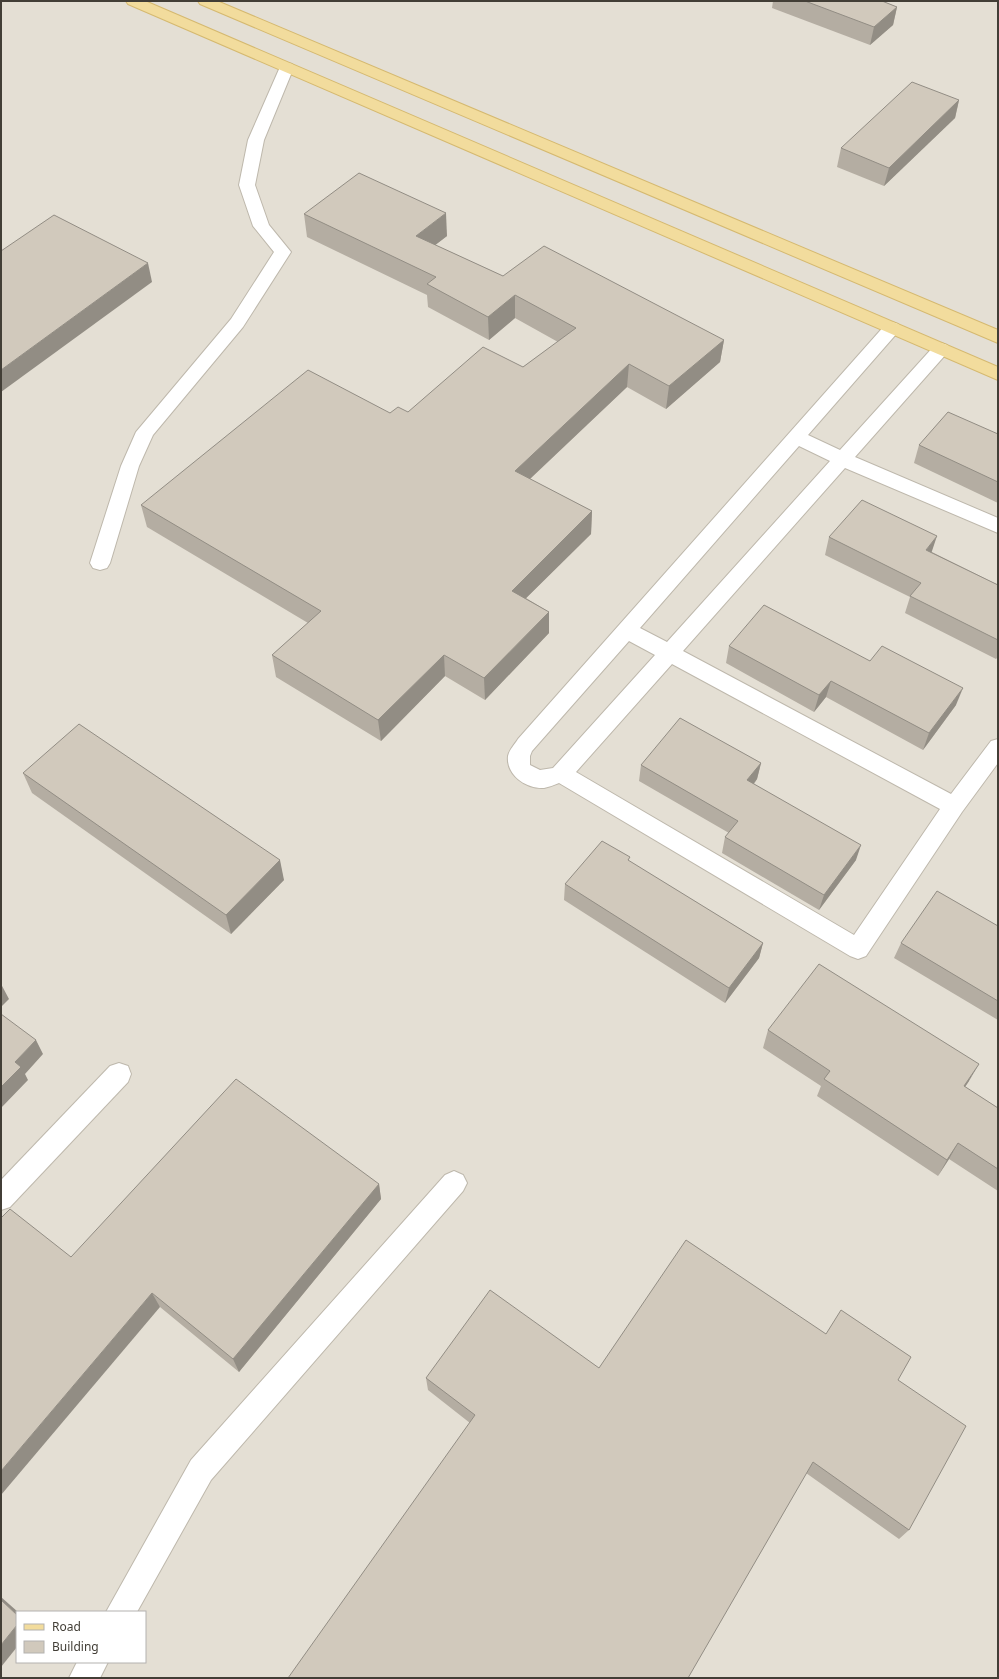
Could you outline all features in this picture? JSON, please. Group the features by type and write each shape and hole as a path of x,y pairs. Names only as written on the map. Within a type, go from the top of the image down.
{"main road":[{"path":"134,1 287,67 795,269 998,337"},
{"path":"205,1 795,269 892,328 998,374"}],"street":[{"path":"100,563 130,466 145,432 237,323 283,252 260,226 247,185 256,140 287,67"},
{"path":"892,328 525,744 519,755 520,769 531,776 543,780 561,774 941,349"},
{"path":"797,437 842,459 998,526"},
{"path":"626,630 954,806"},
{"path":"561,774 858,949 954,806 998,747"},
{"path":"1,1198 119,1074"},
{"path":"122,1611 201,1470 454,1183"},
{"path":"84,1678 92,1663"}],"shaded area":[{"path":"1,1 998,1 998,1678 1,1678"}],"building":[{"path":"805,1 882,1 897,7 874,27"},
{"path":"912,82 959,100 889,168 841,148"},
{"path":"359,173 446,213 416,236 503,276 544,246 724,340 669,386 629,364 515,471 592,511 512,591 549,612 484,678 444,655 378,720 272,655 321,611 141,505 308,370 390,413 398,407 408,412 483,347 523,367 576,328 515,295 488,317 427,284 436,277 304,214"},
{"path":"54,215 148,263 1,370 1,251"},
{"path":"948,412 998,434 998,482 919,445"},
{"path":"862,500 937,536 926,550 998,585 998,640 910,596 921,583 829,537"},
{"path":"764,605 870,661 882,646 963,688 929,733 831,681 819,695 729,646"},
{"path":"680,718 761,763 747,780 861,845 824,895 725,837 738,821 641,765"},
{"path":"79,724 280,860 226,915 23,773"},
{"path":"602,841 630,857 628,860 763,943 729,988 565,884"},
{"path":"937,891 998,926 998,1001 901,943"},
{"path":"819,964 979,1064 964,1086 998,1108 998,1169 958,1143 947,1160 824,1079 830,1071 768,1030"},
{"path":"1,1014 36,1040 15,1062 21,1067 1,1087"},
{"path":"236,1079 379,1184 233,1359 152,1293 1,1471 1,1218 10,1209 71,1257"},
{"path":"686,1240 826,1334 841,1310 911,1357 898,1380 966,1426 909,1530 813,1462 688,1678 288,1678 475,1415 426,1378 490,1290 599,1368"},
{"path":"1,1600 16,1614 16,1626 1,1645"}]}
